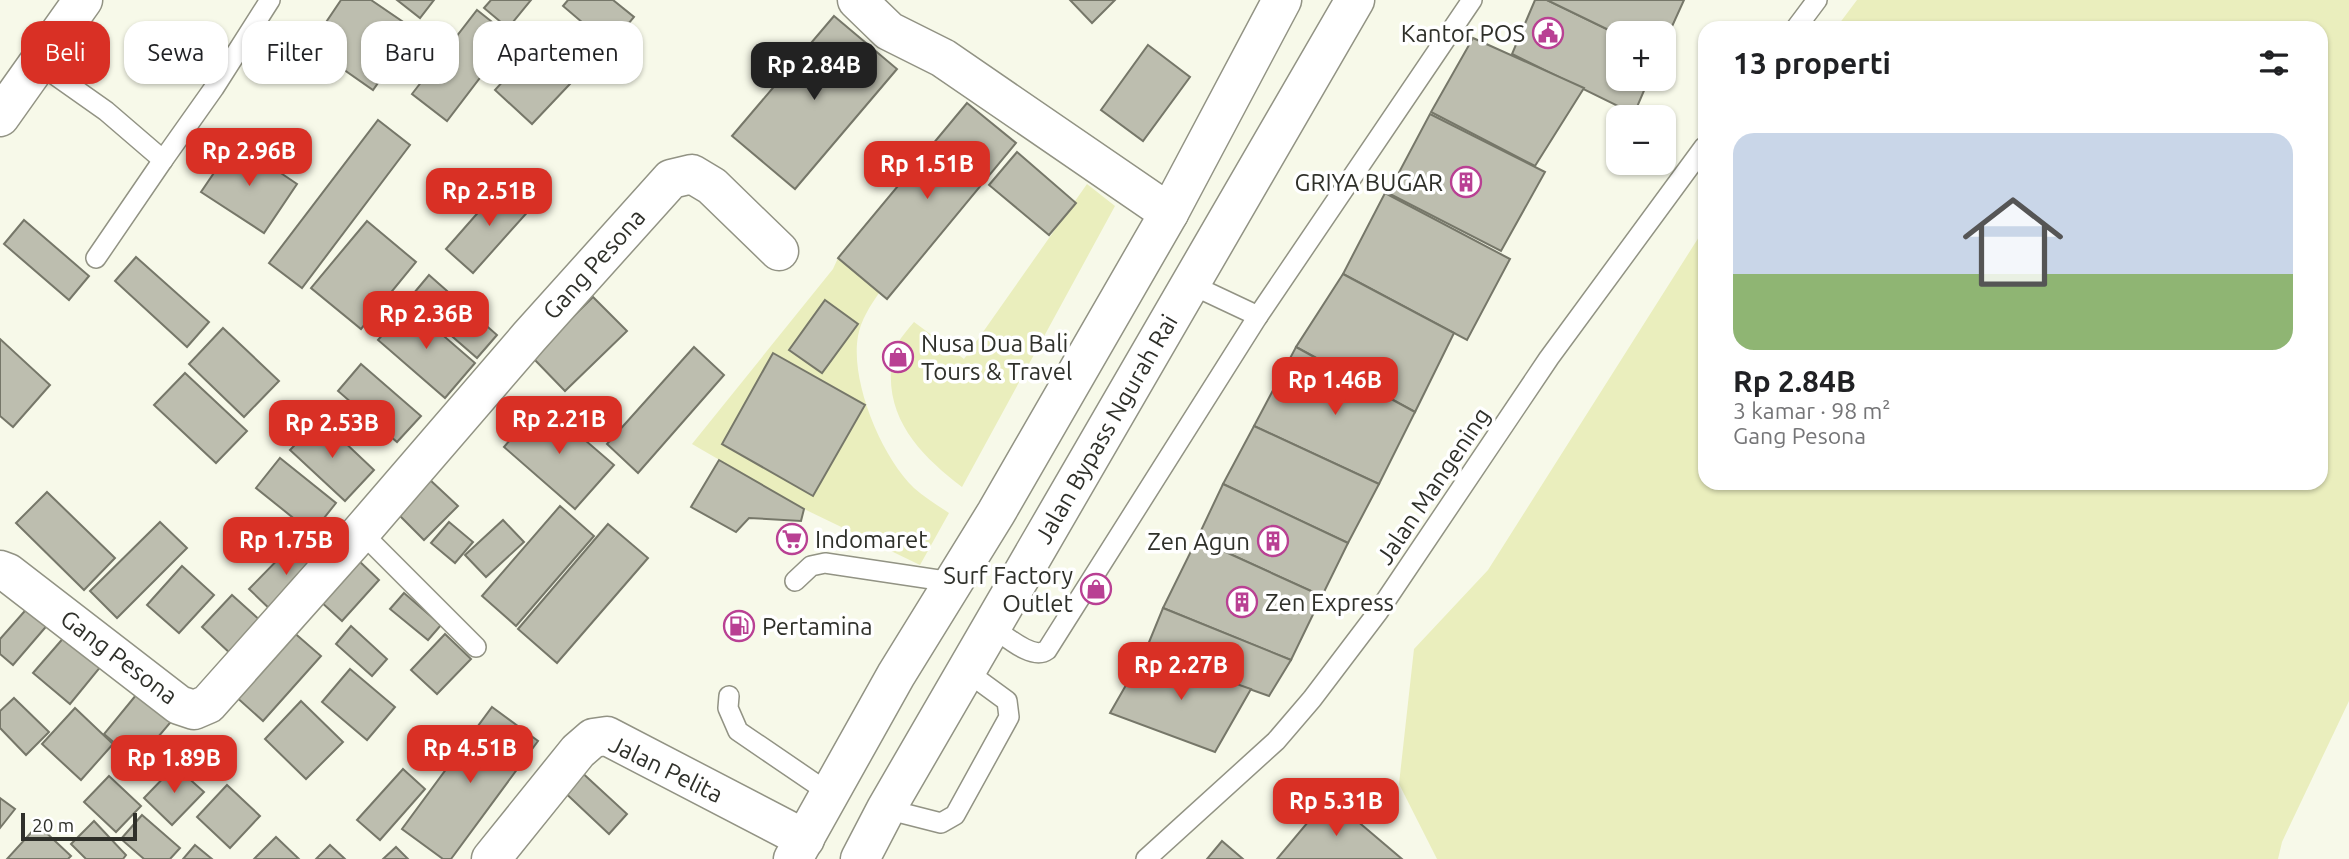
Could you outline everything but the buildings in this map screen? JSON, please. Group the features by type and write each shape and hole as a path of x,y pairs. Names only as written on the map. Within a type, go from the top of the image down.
{"main road":[{"path":"68,21 83,0"},
{"path":"857,0 889,31 943,58 1169,214"},
{"path":"799,849 896,675 996,513 1169,214 1282,0"},
{"name":"Jalan Bypass Ngurah Rai","path":"860,859 886,809 1355,0"},
{"path":"3,107 21,84"},
{"name":"Gang Pesona","path":"0,570 8,573 179,705 194,710 208,704 671,179 692,174 712,186 779,251"},
{"name":"Jalan Pelita","path":"491,859 578,751 593,738 607,736 799,849"}],"lane":[{"path":"96,258 214,88 270,0"},
{"path":"1802,21 1818,0"},
{"path":"992,627 1034,653 1047,650 1258,316 1467,1"},
{"path":"68,84 106,111 163,160"},
{"name":"Jalan Mangening","path":"1146,859 1276,741 1312,699 1378,612 1549,358 1698,155"},
{"path":"1190,284 1258,316"},
{"path":"361,532 476,647"},
{"path":"795,581 811,566 825,563 952,582"},
{"path":"886,809 941,823 955,815 1009,717 1007,701 966,671"},
{"path":"729,696 729,708 738,731 828,793"}],"green space":[{"path":"1857,0 2349,0 2349,701 2282,842 2278,859 1437,859 1399,784 1414,649 1488,570 1698,238 1698,490 2328,490 2328,21 1841,21"},
{"path":"1087,184 1115,206 962,487 934,464 911,438 902,423 892,390 891,371 896,347 914,322 964,359"},
{"path":"838,258 879,293 861,324 857,354 864,395 880,438 890,457 914,488 949,513 920,565 804,509 692,444 833,269"}],"place":[{"name":"Kantor POS","path":"1548,33"},
{"name":"GRIYA BUGAR","path":"1466,182"},
{"name":"Nusa Dua Bali Tours & Travel","path":"898,357"},
{"name":"Indomaret","path":"792,539"},
{"name":"Zen Agun","path":"1273,541"},
{"name":"Surf Factory Outlet","path":"1096,589"},
{"name":"Zen Express","path":"1242,602"},
{"name":"Pertamina","path":"739,626"}]}
